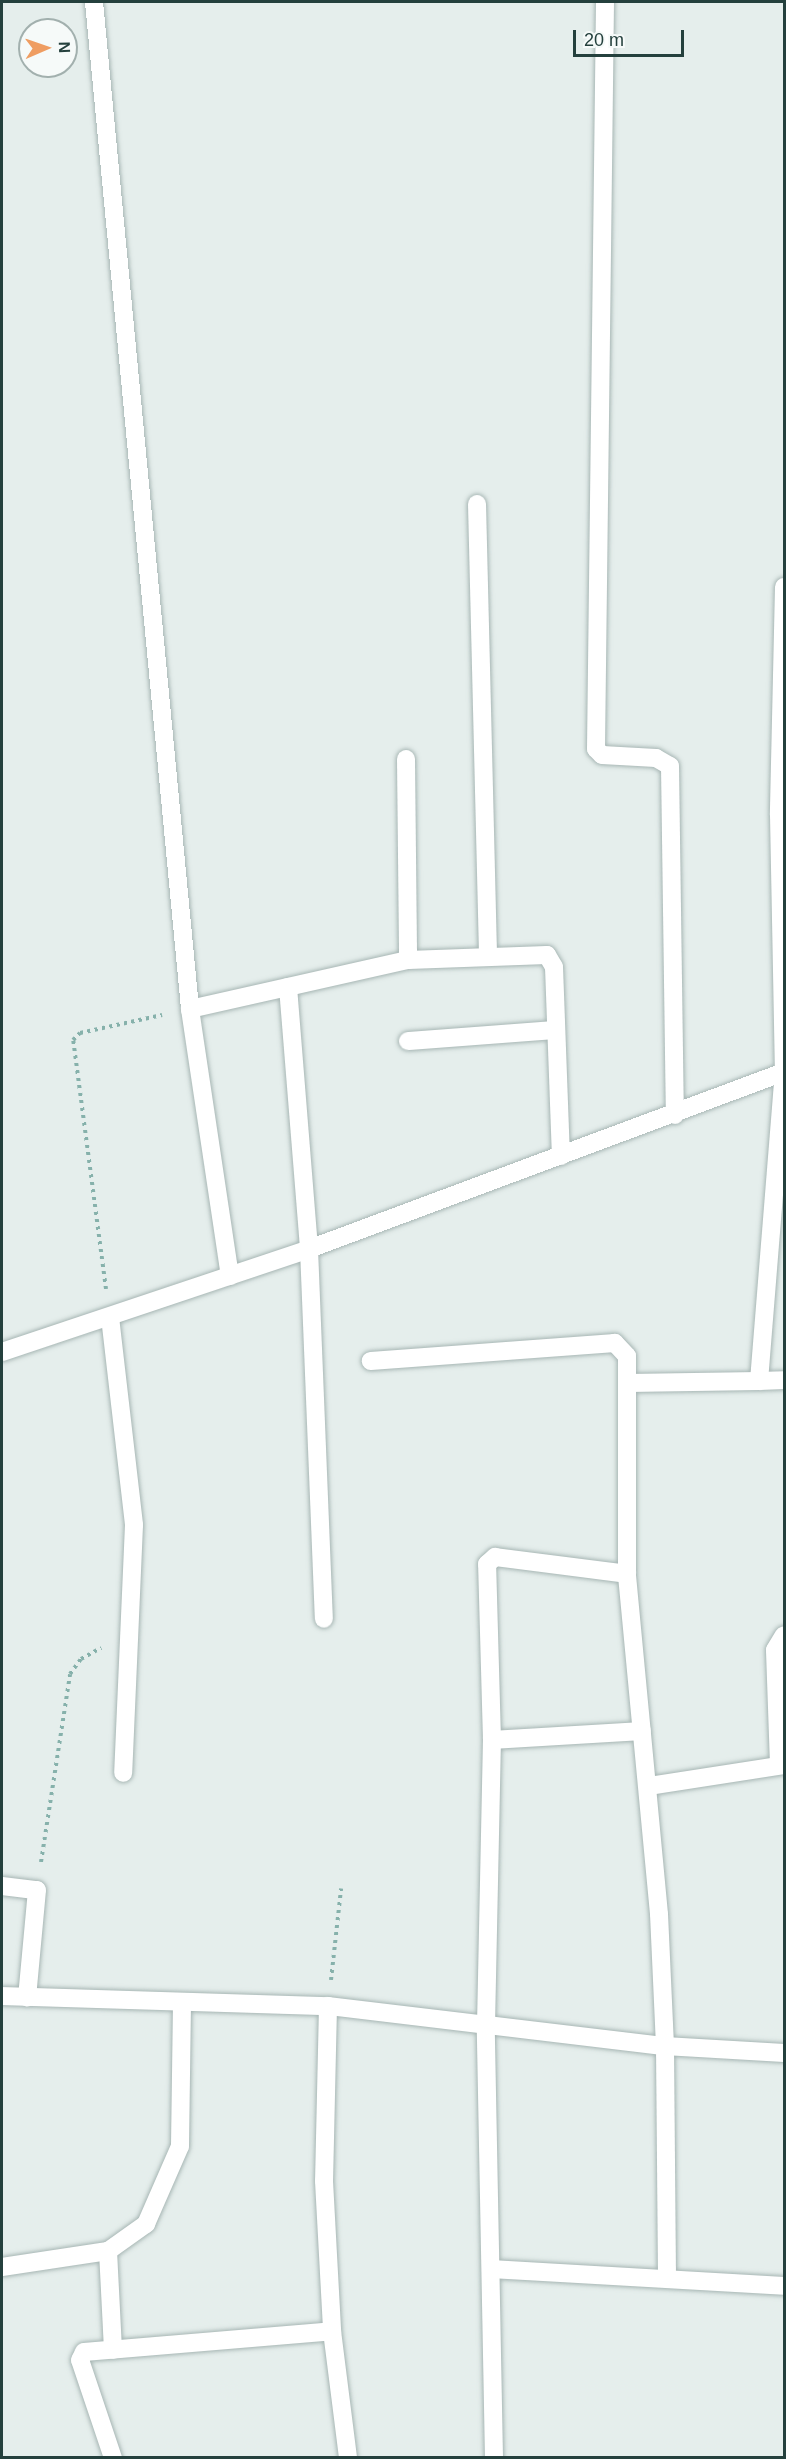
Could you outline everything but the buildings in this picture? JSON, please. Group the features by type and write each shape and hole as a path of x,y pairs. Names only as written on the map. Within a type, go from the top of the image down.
{"street":[{"path":"94,2 190,1009 230,1276"},
{"path":"605,2 597,749 602,755 656,758 670,766 675,1114"},
{"path":"477,504 488,955"},
{"path":"759,1381 784,1072 779,815 784,587"},
{"path":"406,759 408,960"},
{"path":"190,1009 408,960 488,955 547,955 554,967 561,1156"},
{"path":"288,987 309,1249 324,1619"},
{"path":"408,1041 556,1030"},
{"path":"2,1352 309,1249 784,1072"},
{"path":"110,1317 134,1525 123,1773"},
{"path":"371,1361 615,1343 627,1356 627,1574 649,1786 665,2046 667,2276"},
{"path":"628,1383 784,1380"},
{"path":"494,2457 486,2025 492,1740 489,1559 627,1574"},
{"path":"649,1786 782,1765 775,1650 784,1635"},
{"path":"492,1740 642,1731"},
{"path":"2,1886 37,1890 27,1998"},
{"path":"2,1996 328,2006 665,2046 784,2053"},
{"path":"2,2267 108,2251 146,2224 176,2162 182,2129 182,2002"},
{"path":"328,2006 322,2112 332,2331 348,2457"},
{"path":"108,2251 113,2350"},
{"path":"491,2269 667,2276 784,2286"},
{"path":"113,2457 80,2355 113,2350 332,2331"}],"path":[{"path":"110,1317 73,1040 80,1033 190,1009"},
{"path":"37,1890 70,1674 81,1659 131,1633"},
{"path":"328,2006 342,1889"}]}
